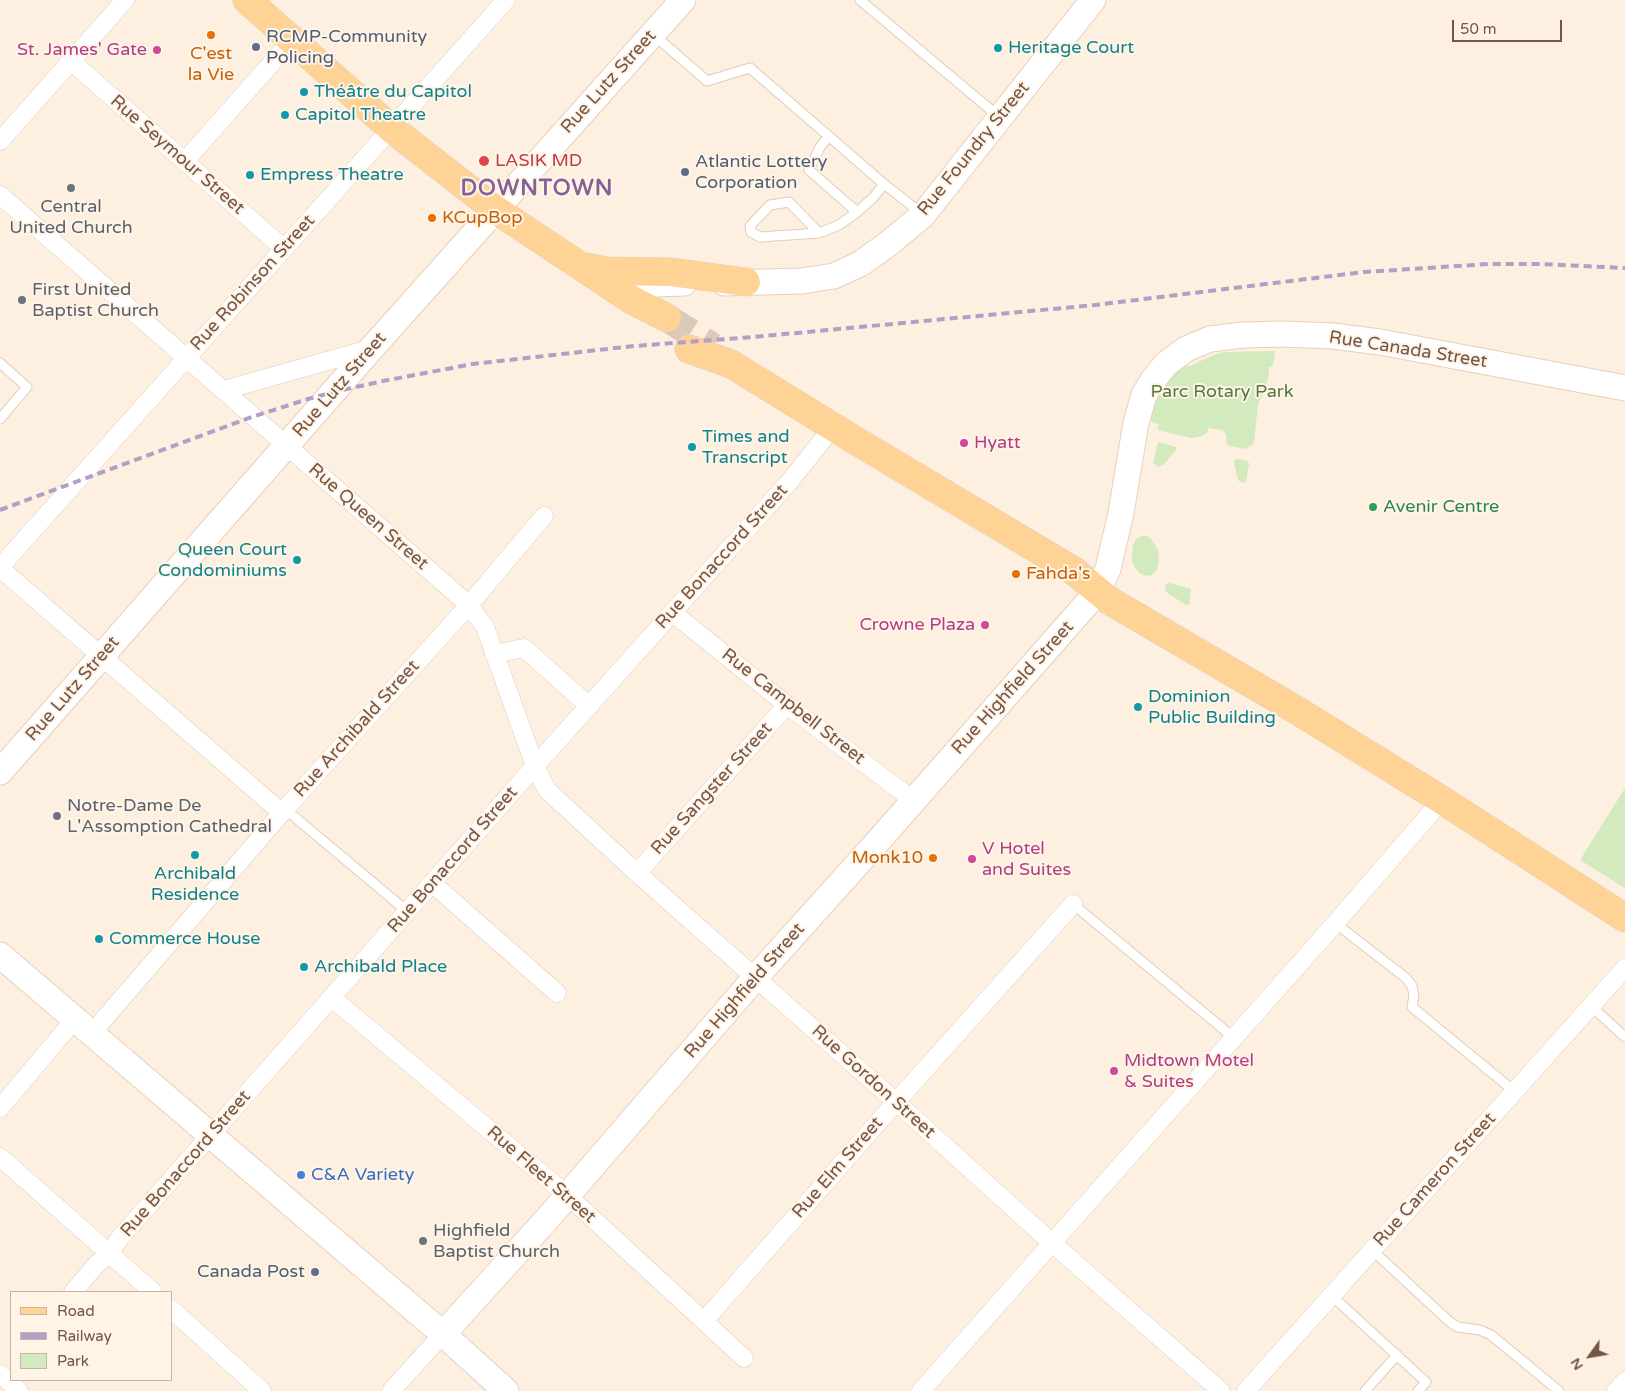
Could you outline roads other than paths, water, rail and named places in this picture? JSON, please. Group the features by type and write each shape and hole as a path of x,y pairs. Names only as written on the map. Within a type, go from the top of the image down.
{"main road":[{"path":"261,5 292,40 392,129 496,210 647,313"},
{"path":"573,261 596,270 671,272 746,282"},
{"path":"711,353 1074,571 1110,601 1293,708 1442,800 1625,918"}],"street":[{"path":"0,141 125,0"},
{"name":"Rue Robinson Street","path":"0,567 506,0"},
{"name":"Rue Lutz Street","path":"0,772 371,349 682,0"},
{"name":"Rue Foundry Street","path":"647,313 638,292 645,287 656,284 802,281 834,276 860,264 923,215 1093,0"},
{"path":"185,161 292,40"},
{"name":"Rue Seymour Street","path":"71,61 283,248"},
{"name":"Rue Queen Street","path":"0,195 468,605 485,627 535,766"},
{"name":"Rue Canada Street","path":"1098,590 1108,569 1121,513 1136,423 1144,396 1153,380 1166,364 1186,348 1210,338 1282,334 1333,336 1380,342 1625,388"},
{"path":"224,390 371,349"},
{"name":"Rue Bonaccord Street","path":"74,1291 96,1265 110,1253 120,1239 535,766 790,481 834,427"},
{"name":"Rue Archibald Street","path":"0,1108 83,1026 284,811 468,605 544,516"},
{"path":"0,567 101,656 284,811"},
{"name":"Rue Highfield Street","path":"391,1391 548,1218 755,978 880,839 1098,590"},
{"name":"Rue Campbell Street","path":"673,613 787,705 913,800"},
{"path":"494,654 524,648 589,706"},
{"name":"Rue Sangster Street","path":"637,873 787,705"},
{"name":"Rue Gordon Street","path":"535,766 547,790 637,873 1221,1391"},
{"path":"921,1391 1336,923 1442,800"},
{"path":"433,884 557,993"},
{"name":"Rue Elm Street","path":"704,1321 1073,904"},
{"path":"0,954 443,1334 506,1391"},
{"name":"Rue Cameron Street","path":"1246,1391 1625,968"},
{"name":"Rue Fleet Street","path":"332,998 567,1196 744,1358"},
{"path":"0,1158 152,1291"},
{"path":"172,1310 262,1391"},
{"path":"11,1381 19,1391"},
{"path":"1616,1391 1625,1381"}],"lane":[{"path":"860,0 917,46 1000,118"},
{"path":"652,33 707,81 750,68 884,184 923,215"},
{"path":"829,136 820,147 809,170 857,212"},
{"path":"818,233 789,202 770,204 750,226 751,232 760,237 818,233 839,225 857,212 873,198 884,184"},
{"path":"0,363 27,387 0,419"},
{"path":"284,811 408,912"},
{"path":"1073,904 1234,1038"},
{"path":"1336,923 1406,978 1412,986 1414,995 1412,1007 1514,1091"},
{"path":"1591,1006 1625,1037"},
{"path":"1372,1250 1451,1323 1468,1330 1480,1330 1491,1335 1558,1391"},
{"path":"1331,1295 1426,1382 1418,1391"},
{"path":"1365,1391 1397,1356"}],"tunnel":[{"path":"667,318 713,347"}],"railway":[{"path":"0,510 252,417 308,399 383,381 473,364 634,346 753,337 1095,305 1364,272 1489,264 1625,268"}],"place":[{"name":"C'est la Vie","path":"211,35"},
{"name":"RCMP-Community Policing","path":"256,47"},
{"name":"Heritage Court","path":"998,48"},
{"name":"St. James' Gate","path":"157,50"},
{"name":"Théâtre du Capitol","path":"304,92"},
{"name":"Capitol Theatre","path":"285,115"},
{"name":"LASIK MD","path":"484,161"},
{"name":"Atlantic Lottery Corporation","path":"685,172"},
{"name":"Empress Theatre","path":"250,175"},
{"name":"Central United Church","path":"71,188"},
{"name":"KCupBop","path":"432,218"},
{"name":"First United Baptist Church","path":"22,300"},
{"name":"Hyatt","path":"964,443"},
{"name":"Times and Transcript","path":"692,447"},
{"name":"Avenir Centre","path":"1373,507"},
{"name":"Queen Court Condominiums","path":"297,560"},
{"name":"Fahda's","path":"1016,574"},
{"name":"Crowne Plaza","path":"985,625"},
{"name":"Dominion Public Building","path":"1138,707"},
{"name":"Notre-Dame De L'Assomption Cathedral","path":"57,816"},
{"name":"Archibald Residence","path":"195,855"},
{"name":"Monk10","path":"933,858"},
{"name":"V Hotel and Suites","path":"972,859"},
{"name":"Commerce House","path":"99,939"},
{"name":"Archibald Place","path":"304,967"},
{"name":"Midtown Motel & Suites","path":"1114,1071"},
{"name":"C&A Variety","path":"301,1175"},
{"name":"Highfield Baptist Church","path":"423,1241"},
{"name":"Canada Post","path":"315,1272"}],"district":[{"name":"DOWNTOWN","path":"537,189"}],"park label":[{"name":"Parc Rotary Park","path":"1222,392"}]}
